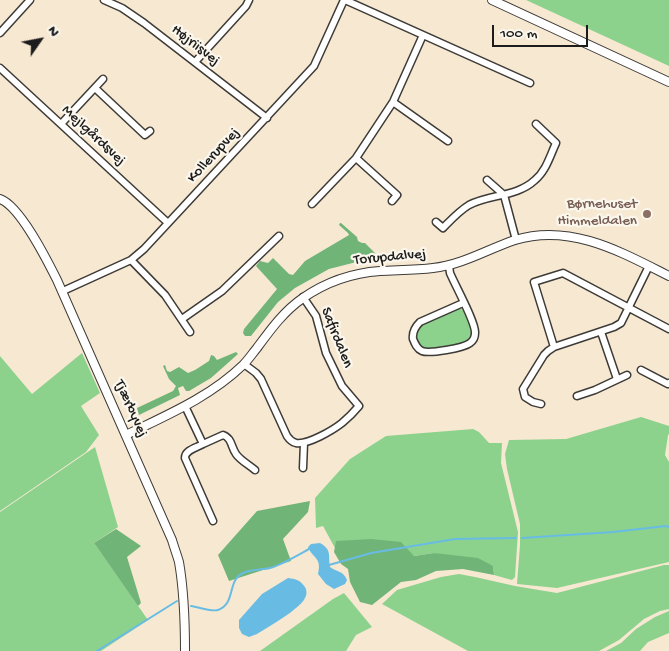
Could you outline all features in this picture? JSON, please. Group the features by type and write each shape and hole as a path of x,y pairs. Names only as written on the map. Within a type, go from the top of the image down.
{"street":[{"path":"0,33 30,0"},
{"name":"Højriisvej","path":"104,0 122,8 144,23 267,118"},
{"path":"195,62 246,6 249,0"},
{"path":"345,0 530,82"},
{"name":"Kollerupvej","path":"63,291 131,260 144,249 314,66 345,0"},
{"path":"492,0 669,82"},
{"path":"312,204 356,158 393,102 423,35"},
{"name":"Mejlgårdsvej","path":"0,68 168,223"},
{"path":"61,124 103,79"},
{"path":"95,88 145,135 150,131"},
{"path":"393,102 448,141"},
{"path":"436,222 443,228 469,205 520,190 536,180 545,167 556,143 536,124"},
{"path":"356,158 398,195 392,200"},
{"path":"487,180 504,195 516,240"},
{"name":"Tjærbyvej","path":"0,199 10,204 17,212 40,248 63,291 172,540 182,586 185,651"},
{"path":"182,319 222,291 279,236"},
{"name":"Torupdalvej","path":"126,435 185,406 228,379 244,364 280,318 303,298 318,288 349,276 381,271 449,266 516,240 547,236 575,237 590,240 608,246 669,276"},
{"path":"131,260 165,295 190,332"},
{"path":"449,266 450,273 476,332 474,339 466,346 432,352 422,351 417,347 413,335 420,322 463,303"},
{"path":"541,404 525,397 523,389 544,355 554,347 601,332 621,323 649,266"},
{"path":"554,347 534,282 563,273 669,329"},
{"name":"Safirdalen","path":"303,298 316,316 326,353 342,386 359,406 342,423 304,443"},
{"path":"601,332 617,379"},
{"path":"244,364 261,379 286,436 291,441 304,443 303,468"},
{"path":"641,370 668,384 669,382"},
{"path":"576,396 595,390 627,375"},
{"path":"185,406 203,444"},
{"path":"213,522 185,458 187,452 223,435 229,438 236,455 255,470"}],"green space":[{"path":"526,0 669,0 669,66"},
{"path":"340,223 357,237 358,241 365,243 375,253 376,257 329,269 295,288 278,302 251,336 245,336 243,333 244,329 277,289 256,266 260,261 268,263 273,258 289,274 293,275 305,261 349,235 339,225"},
{"path":"459,308 465,313 471,327 472,334 467,342 441,349 424,349 420,347 415,336 418,328 423,323"},
{"path":"236,352 238,354 211,378 189,391 186,391 183,386 178,388 180,395 139,415 137,408 173,391 176,386 169,379 163,366 165,365 167,371 170,372 179,367 188,373 209,361 211,355 217,360"},
{"path":"82,353 100,393 81,406 99,435 86,452 0,511 0,356 32,394"},
{"path":"641,417 669,426 665,455 669,462 669,562 557,588 517,584 520,524 505,454 509,440 566,439"},
{"path":"473,429 479,432 489,443 502,443 501,463 518,532 515,577 512,580 494,575 493,566 434,553 414,556 341,559 323,526 316,528 315,498 350,459 386,436"},
{"path":"95,447 118,527 94,543 148,620 101,651 0,651 0,512"},
{"path":"310,501 308,512 283,539 291,561 229,581 218,555 257,511"},
{"path":"116,529 141,546 127,557 141,603 138,606 94,543"},
{"path":"371,539 401,542 414,556 434,553 478,558 493,566 494,575 463,569 436,571 416,580 401,582 372,605 360,602 350,582 348,569 341,564 334,552 336,541"},
{"path":"669,565 669,609 644,619 619,640 599,651 468,651 382,604 397,590 441,577 459,574 557,593"},
{"path":"344,593 372,627 356,635 346,651 260,651 333,599"},
{"path":"669,611 669,633 648,642 640,651 606,651 621,643 636,629"}],"water":[{"path":"320,543 328,550 330,567 341,573 347,580 345,584 334,589 326,584 318,574 318,561 308,547 311,544"},
{"path":"288,578 298,580 305,587 306,595 302,602 283,618 257,634 249,637 242,634 239,628 239,620 262,594"}],"waterway":[{"path":"522,538 669,527"},
{"path":"329,565 371,553 455,539 516,538"},
{"path":"191,606 218,610 224,607 230,598 238,576 249,571 274,567 309,549"},
{"path":"97,651 177,601"}],"place":[{"name":"Børnehuset Himmeldalen","path":"647,214"}]}
